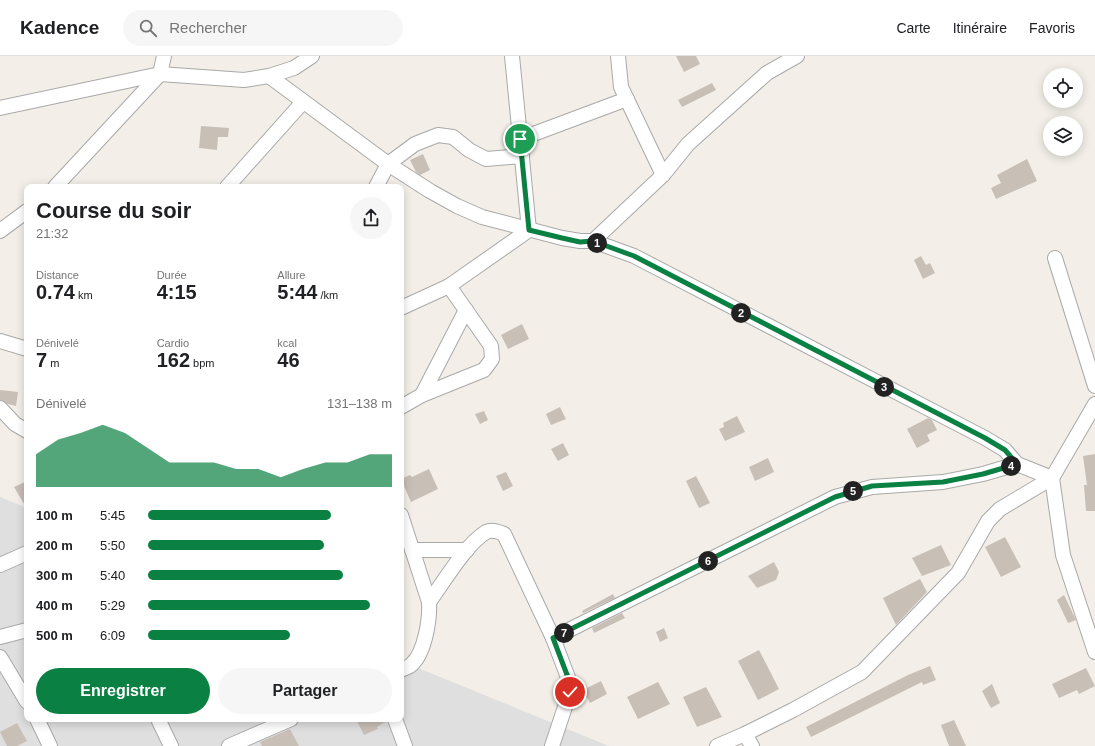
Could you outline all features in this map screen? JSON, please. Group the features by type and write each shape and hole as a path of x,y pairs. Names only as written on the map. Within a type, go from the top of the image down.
{"street":[{"path":"58,184 160,74 164,56"},
{"path":"0,108 160,74 244,80 269,76 294,68 312,56"},
{"path":"512,56 529,230"},
{"path":"618,56 620,82 663,175"},
{"path":"593,241 663,175 688,144 767,73 797,56"},
{"path":"269,76 388,164 430,191 463,208 482,217 580,242 593,241 634,256 985,438 1005,450 1017,464 1052,478"},
{"path":"520,139 627,98"},
{"path":"230,184 303,102"},
{"path":"378,184 388,164 415,144 438,135 453,137 469,150 486,158 522,156"},
{"path":"0,231 24,213"},
{"path":"404,307 449,286 529,230"},
{"path":"1055,258 1095,386"},
{"path":"404,405 422,395 484,370 492,359 491,346 449,286"},
{"path":"422,395 466,310"},
{"path":"0,341 24,348"},
{"path":"717,746 748,740 793,710 862,672 958,573 988,521 1000,509 1052,478 1095,404"},
{"path":"0,408 15,424 24,429"},
{"path":"553,638 835,497 872,486 943,482 983,474 1017,464"},
{"path":"1052,478 1063,555 1095,652"},
{"path":"404,525 429,602 430,617 420,651 412,665 404,669"},
{"path":"429,602 467,550 487,531 496,530 504,534 553,638 569,680 570,692 552,746"},
{"path":"412,550 467,550"},
{"path":"0,565 24,554"},
{"path":"0,637 24,631"},
{"path":"0,657 24,697"},
{"path":"41,722 50,746"},
{"path":"159,722 171,746"},
{"path":"396,722 405,746"},
{"path":"229,746 267,724"}],"shaded area":[{"path":"0,497 24,507 24,722 404,722 404,662 609,746 0,746"}],"building":[{"path":"676,56 696,56 700,64 684,72"},
{"path":"712,83 716,90 682,107 678,100"},
{"path":"201,126 229,128 228,137 218,137 217,150 199,148"},
{"path":"423,154 430,170 420,175 416,172 410,160"},
{"path":"1027,159 1037,181 996,199 991,188 1001,183 997,175"},
{"path":"921,256 926,265 930,263 935,273 923,279 914,260"},
{"path":"522,324 529,339 508,349 501,335"},
{"path":"0,390 18,392 16,406 0,400"},
{"path":"560,407 566,419 551,425 546,414"},
{"path":"484,411 488,420 480,424 475,414"},
{"path":"737,416 745,432 725,441 719,429 724,427 723,423"},
{"path":"928,418 932,420 937,430 927,435 930,441 917,448 907,429"},
{"path":"563,443 569,455 558,461 551,449"},
{"path":"1095,454 1095,511 1086,511 1084,485 1087,485 1083,456"},
{"path":"768,458 774,472 755,481 749,467"},
{"path":"429,469 438,489 411,502 404,486 404,478 410,475 412,477"},
{"path":"506,472 513,486 503,491 496,476"},
{"path":"696,476 710,503 699,508 686,481"},
{"path":"24,482 24,504 14,487"},
{"path":"1005,537 1021,567 1001,577 985,547"},
{"path":"941,545 951,565 922,576 912,558"},
{"path":"774,562 779,572 776,580 757,588 748,576"},
{"path":"920,579 927,592 896,625 883,598"},
{"path":"613,594 615,598 583,613 582,611"},
{"path":"1064,595 1076,620 1068,623 1057,600"},
{"path":"622,613 625,618 594,633 592,628"},
{"path":"664,628 668,638 660,642 656,632"},
{"path":"759,650 779,689 758,700 738,661"},
{"path":"930,666 936,680 923,685 922,682 811,737 806,727 908,675"},
{"path":"1086,668 1095,686 1079,694 1077,690 1059,698 1052,684"},
{"path":"601,681 607,694 590,703 583,690"},
{"path":"658,682 670,704 638,719 627,697"},
{"path":"992,684 1000,703 991,708 982,691"},
{"path":"706,687 722,717 697,727 683,697"},
{"path":"954,720 966,746 949,746 941,725"},
{"path":"358,722 385,722 377,727 378,729 364,735"},
{"path":"17,723 27,741 17,746 7,746 0,732"},
{"path":"290,729 299,746 262,746 260,742"}],"route":[{"path":"520,139 529,230 580,242 593,241 634,256 964,429 985,438 1005,450 1017,464 983,474 943,482 872,486 835,497 553,638 567,673 570,692"}]}
